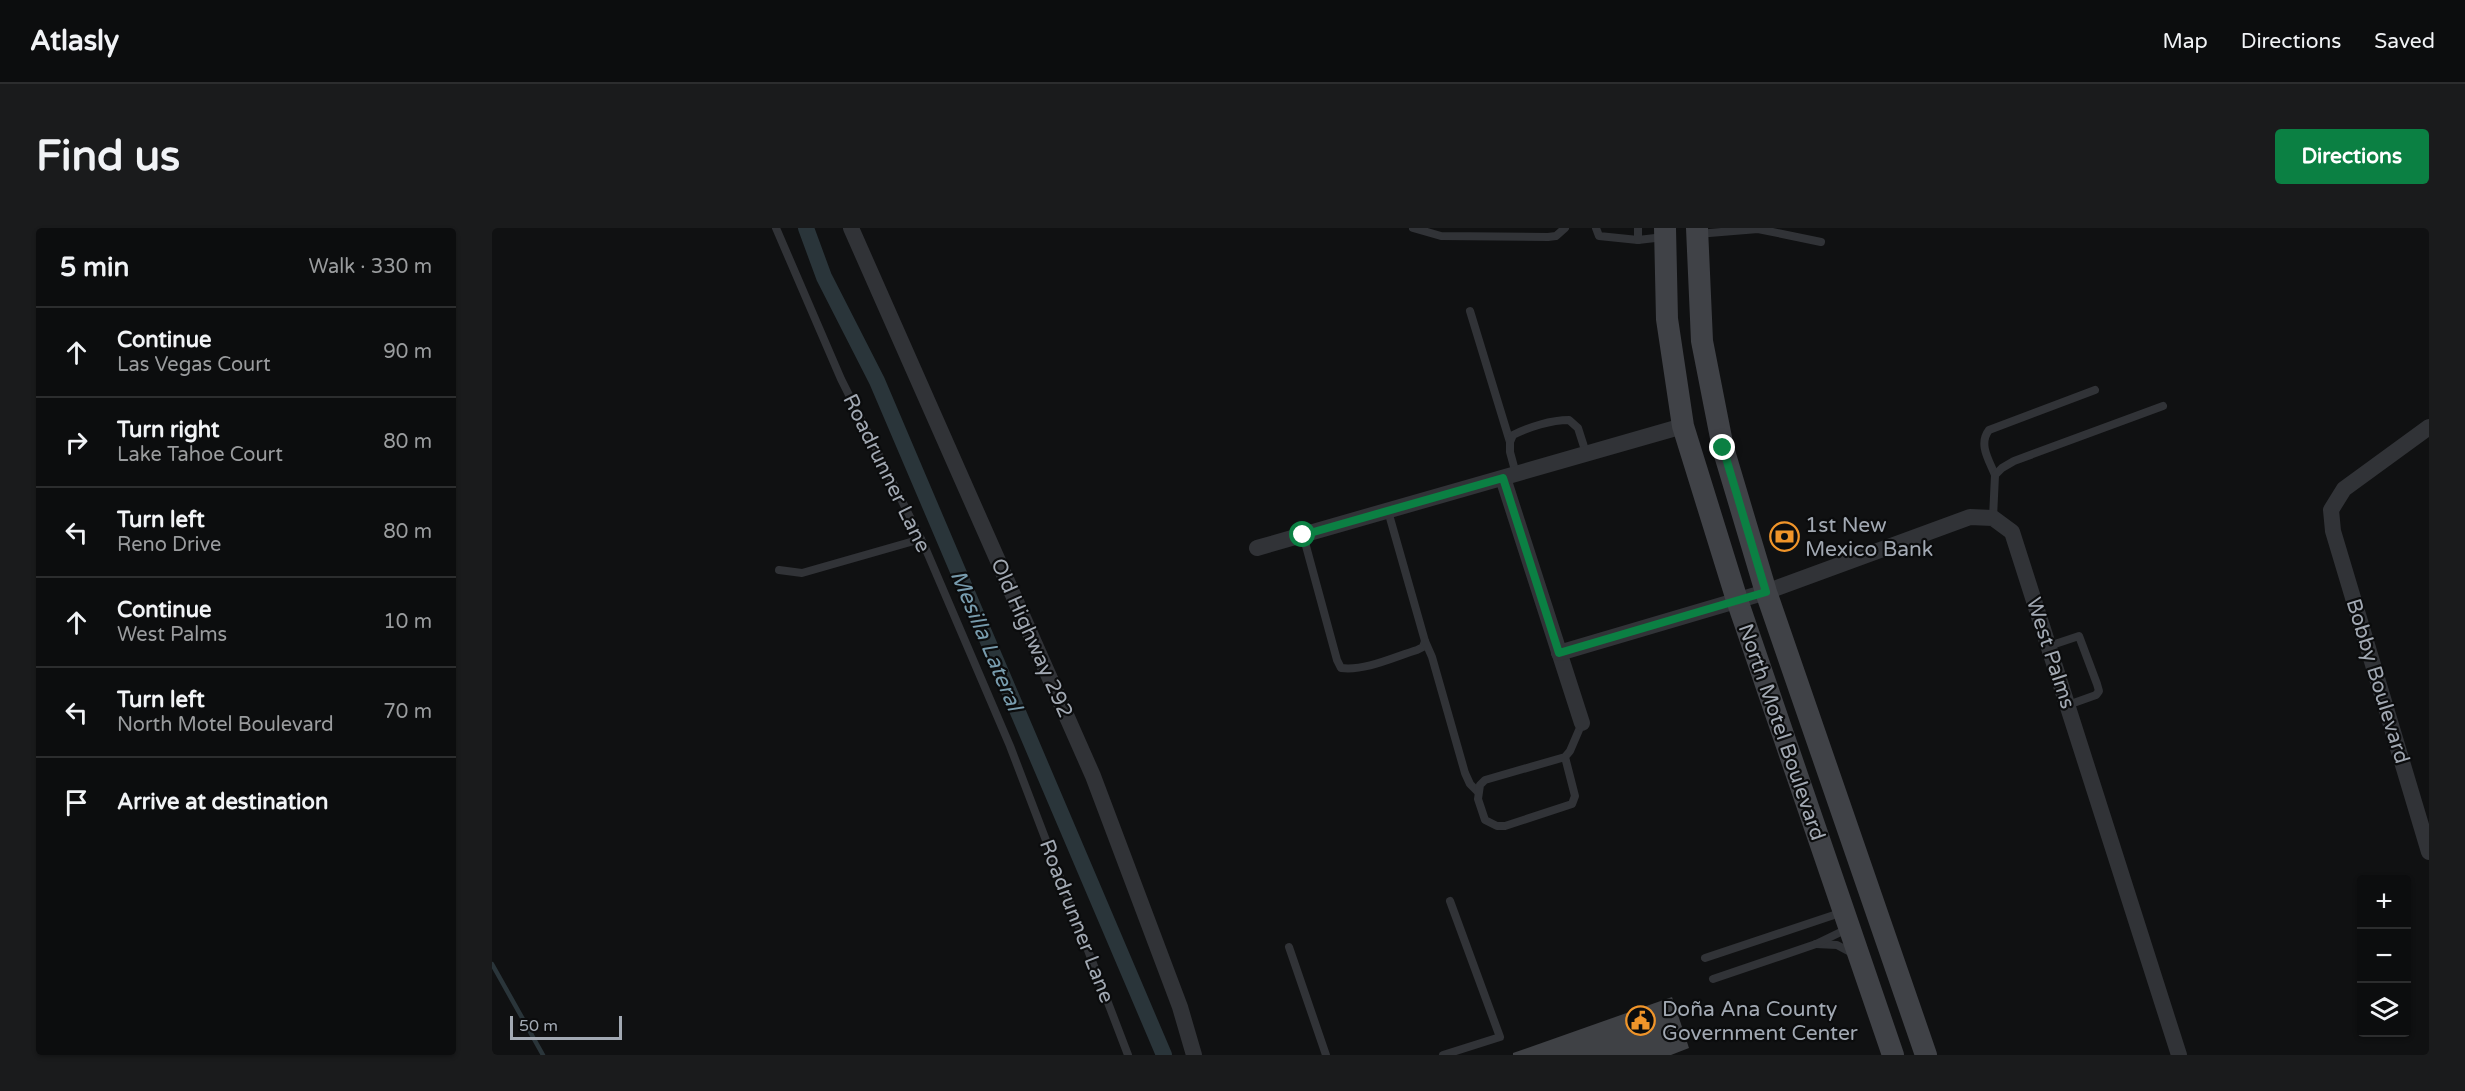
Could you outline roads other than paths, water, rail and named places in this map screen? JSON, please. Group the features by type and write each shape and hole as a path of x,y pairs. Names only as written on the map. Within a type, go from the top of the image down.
{"main road":[{"path":"1665,232 1697,231"},
{"name":"North Motel Boulevard","path":"1697,231 1702,341 1723,448 1766,592 1926,1055"},
{"name":"North Motel Boulevard","path":"1665,232 1667,319 1683,426 1737,600 1893,1055"},
{"path":"1846,920 1876,911"}],"street":[{"name":"Old Highway 292","path":"851,228 1093,776 1180,1006 1194,1055"},
{"path":"1257,548 1683,426"},
{"name":"Bobby Boulevard","path":"2429,427 2344,489 2331,510 2333,531 2429,852"},
{"path":"1509,476 1559,653 1582,723"},
{"path":"1559,653 1766,592 1970,517 1993,518"},
{"name":"West Palms","path":"1993,518 2012,532 2179,1055"}],"lane":[{"name":"Roadrunner Lane","path":"776,228 841,379 921,539 1010,746 1128,1055"},
{"path":"1413,228 1441,236 1491,232 1548,237 1556,236 1565,228"},
{"path":"1596,228 1599,236 1638,240 1665,232"},
{"path":"1638,228 1638,240"},
{"path":"1697,231 1758,229 1821,242"},
{"path":"1470,311 1510,442 1509,476"},
{"path":"1993,518 1995,475 1983,445 1983,437 1989,430 2095,390"},
{"path":"1995,475 2014,461 2163,406"},
{"path":"1510,442 1513,435 1520,431 1560,420 1569,420 1578,428 1586,453"},
{"path":"1388,511 1465,773 1470,784 1478,792"},
{"path":"1303,535 1341,668 1362,667 1417,650 1423,647 1425,640"},
{"path":"779,570 802,573 921,539"},
{"path":"2049,646 2079,636 2097,684 2099,691 2096,696 2068,705"},
{"path":"1565,757 1575,796 1572,804 1497,826 1485,820 1478,792 1480,785 1485,780 1565,757 1582,723"},
{"path":"1443,1055 1500,1037 1450,901"},
{"path":"1713,979 1816,944 1846,920"},
{"path":"1706,958 1846,920"},
{"path":"1816,944 1850,950 1860,959"},
{"path":"1289,947 1326,1055"}],"waterway":[{"name":"Mesilla Lateral","path":"806,228 824,277 877,381 1164,1055"},
{"path":"492,964 543,1055"}],"place":[{"name":"1st New Mexico Bank","path":"1784,537"},
{"name":"Doña Ana County Government Center","path":"1641,1021"}]}
